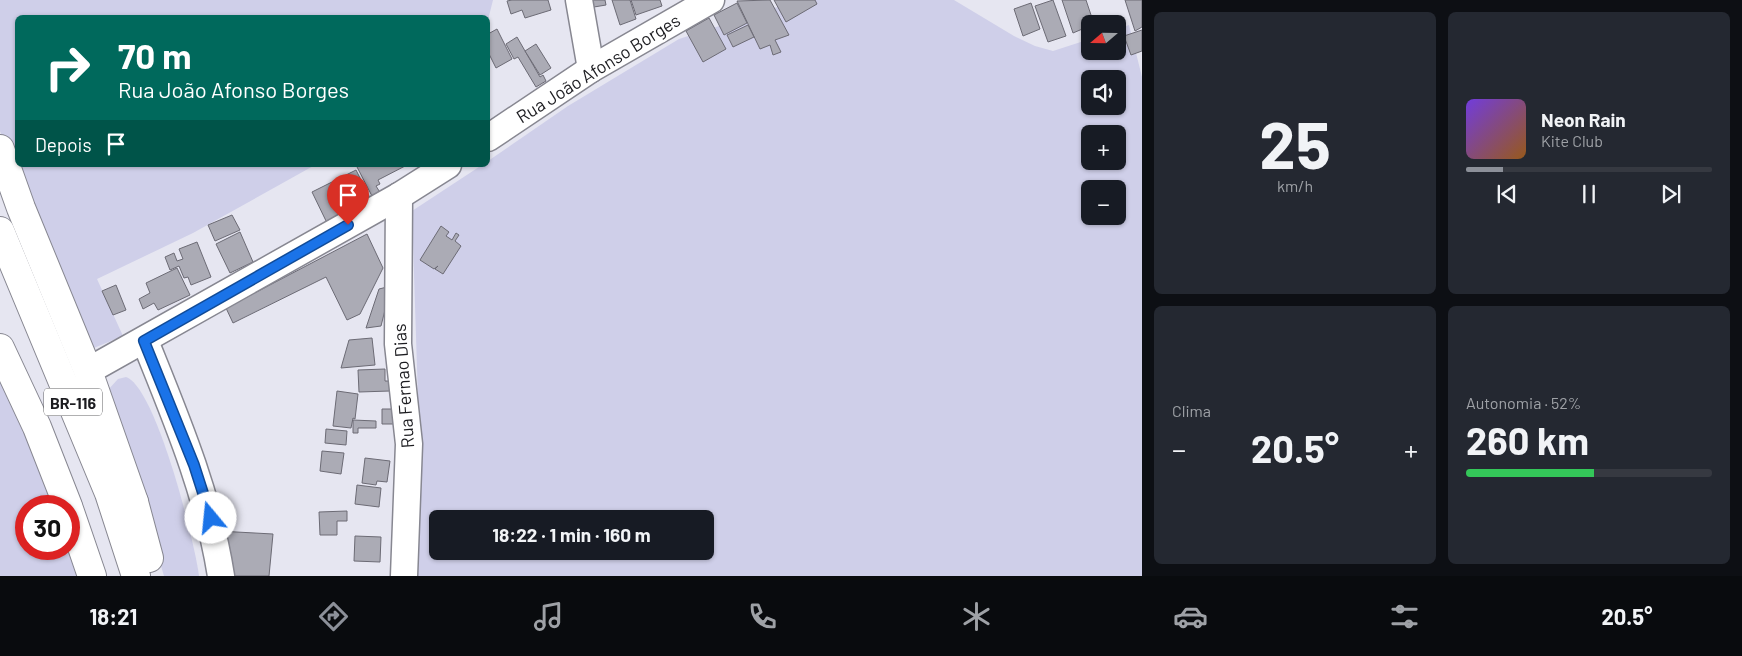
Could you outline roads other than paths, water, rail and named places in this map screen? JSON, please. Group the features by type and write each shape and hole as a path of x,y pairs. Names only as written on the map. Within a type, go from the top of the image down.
{"main road":[{"path":"0,149 28,226 88,371 134,502 154,576"},
{"name":"BR-116","path":"0,231 109,493 136,576"},
{"name":"BR-116","path":"0,348 36,427 63,495"},
{"name":"BR-116","path":"80,542 92,576"}],"street":[{"path":"579,0 591,69"},
{"name":"Rua João Afonso Borges","path":"490,137 591,69 711,0"},
{"path":"88,371 399,196 445,167"},
{"name":"Rua Fernao Dias","path":"399,196 398,344 409,444 404,576"},
{"path":"144,341 194,465 211,518 221,576"}]}
